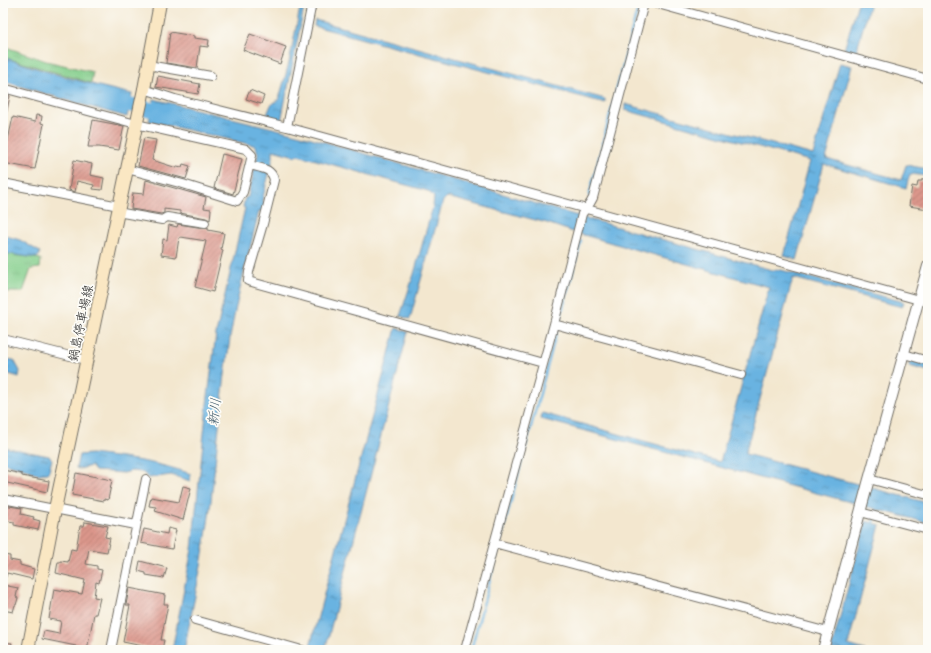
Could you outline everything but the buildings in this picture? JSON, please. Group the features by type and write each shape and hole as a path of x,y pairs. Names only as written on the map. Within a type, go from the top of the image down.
{"main road":[{"name":"鍋島停車場線","path":"28,650 55,509 144,89 160,3"}],"street":[{"path":"287,127 312,3"},
{"path":"465,650 544,363 557,324 576,238 584,212 593,198 644,3"},
{"path":"654,3 928,79"},
{"path":"148,65 211,76"},
{"path":"3,88 136,124 246,149 252,155 251,166 243,192 237,201 183,184 127,169"},
{"path":"144,89 175,100 287,127 584,212 919,300"},
{"path":"251,166 270,171 274,180 263,224 248,272 248,281 544,363"},
{"path":"3,183 162,220 167,217 205,223"},
{"path":"823,650 868,481 919,300 925,289 928,266"},
{"path":"557,324 741,375"},
{"path":"3,339 86,360"},
{"path":"904,354 928,361"},
{"path":"111,650 146,479"},
{"path":"868,481 928,494"},
{"path":"3,499 136,525"},
{"path":"861,510 875,516 928,530"},
{"path":"494,543 828,632"},
{"path":"195,620 302,650"}],"green space":[{"path":"3,46 46,61 93,72 91,83 3,57"},
{"path":"3,253 41,259 40,268 31,269 23,292 7,292 3,286"}],"water":[{"path":"301,3 305,3 281,121 274,120 266,117 271,105 279,99 289,63"},
{"path":"858,3 870,3 856,52 844,50"},
{"path":"315,20 605,99 605,103 314,26"},
{"path":"3,57 35,68 132,94 127,117 3,81"},
{"path":"840,63 852,66 826,159 901,180 906,165 928,169 928,176 910,174 906,188 824,164 797,260 784,256 810,161 625,110 625,104 813,155"},
{"name":"新川","path":"154,99 301,135 578,216 772,270 781,270 904,302 902,307 793,278 745,454 928,503 928,523 541,419 542,413 720,462 769,287 573,232 547,223 447,197 443,201 410,319 400,316 414,274 433,206 434,197 428,191 298,155 295,156 273,150 273,158 262,201 265,203 263,211 259,211 230,338 209,520 184,650 172,650 192,549 216,334 245,208 243,207 245,198 248,197 258,154 256,147 253,145 149,121"},
{"path":"3,235 20,240 40,252 39,256 36,258 3,253"},
{"path":"396,328 408,332 325,650 310,646"},
{"path":"3,359 14,360 20,371 19,377 3,372"},
{"path":"910,360 928,365 928,371 909,366"},
{"path":"3,447 49,456 52,459 49,471 47,473 38,474 24,468 3,463"},
{"path":"91,454 167,466 191,474 190,481 171,475 149,478 142,472 131,471 124,473 95,471 91,466 79,469 76,468 79,455"},
{"path":"866,521 880,525 848,645 865,650 831,650"}],"waterway":[{"path":"589,196 639,3"},
{"path":"3,11 5,7"},
{"path":"110,100 170,114"},
{"path":"471,650 581,241"},
{"path":"873,523 878,506"}]}
